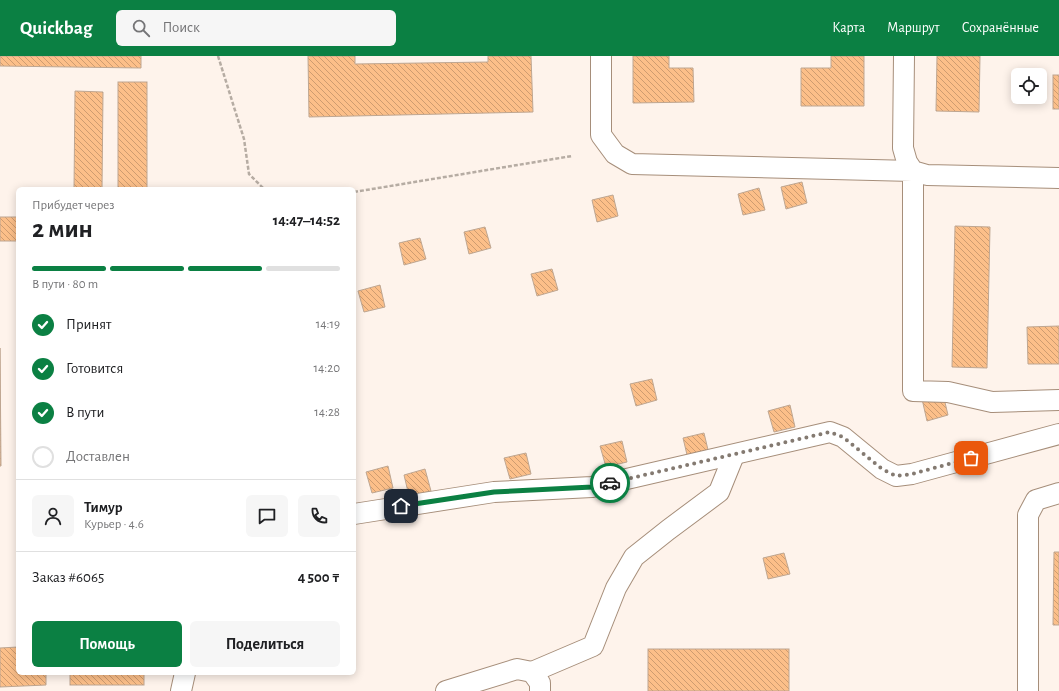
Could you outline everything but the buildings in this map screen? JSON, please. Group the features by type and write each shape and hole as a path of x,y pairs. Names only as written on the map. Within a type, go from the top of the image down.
{"lane":[{"path":"601,56 601,135 615,154 632,164 913,171 927,174 1059,178"},
{"path":"904,56 903,148 907,162 913,171 913,391 948,392 992,402 1059,400"},
{"path":"356,514 494,492 592,487 830,432 843,437 882,469 896,476 912,474 1059,434"},
{"path":"446,691 517,669 532,672 593,646 616,588 634,557 720,492 734,455"},
{"path":"1028,691 1028,515 1036,500 1059,493"},
{"path":"532,672 540,683 540,691"},
{"path":"181,691 185,675"}],"path":[{"path":"218,56 244,139 249,174 262,187"},
{"path":"356,192 572,156"}],"way so far":[{"path":"610,483 830,432 843,437 882,469 896,476 912,474 971,458"}],"route":[{"path":"401,506 494,492 592,487 610,483"}]}
